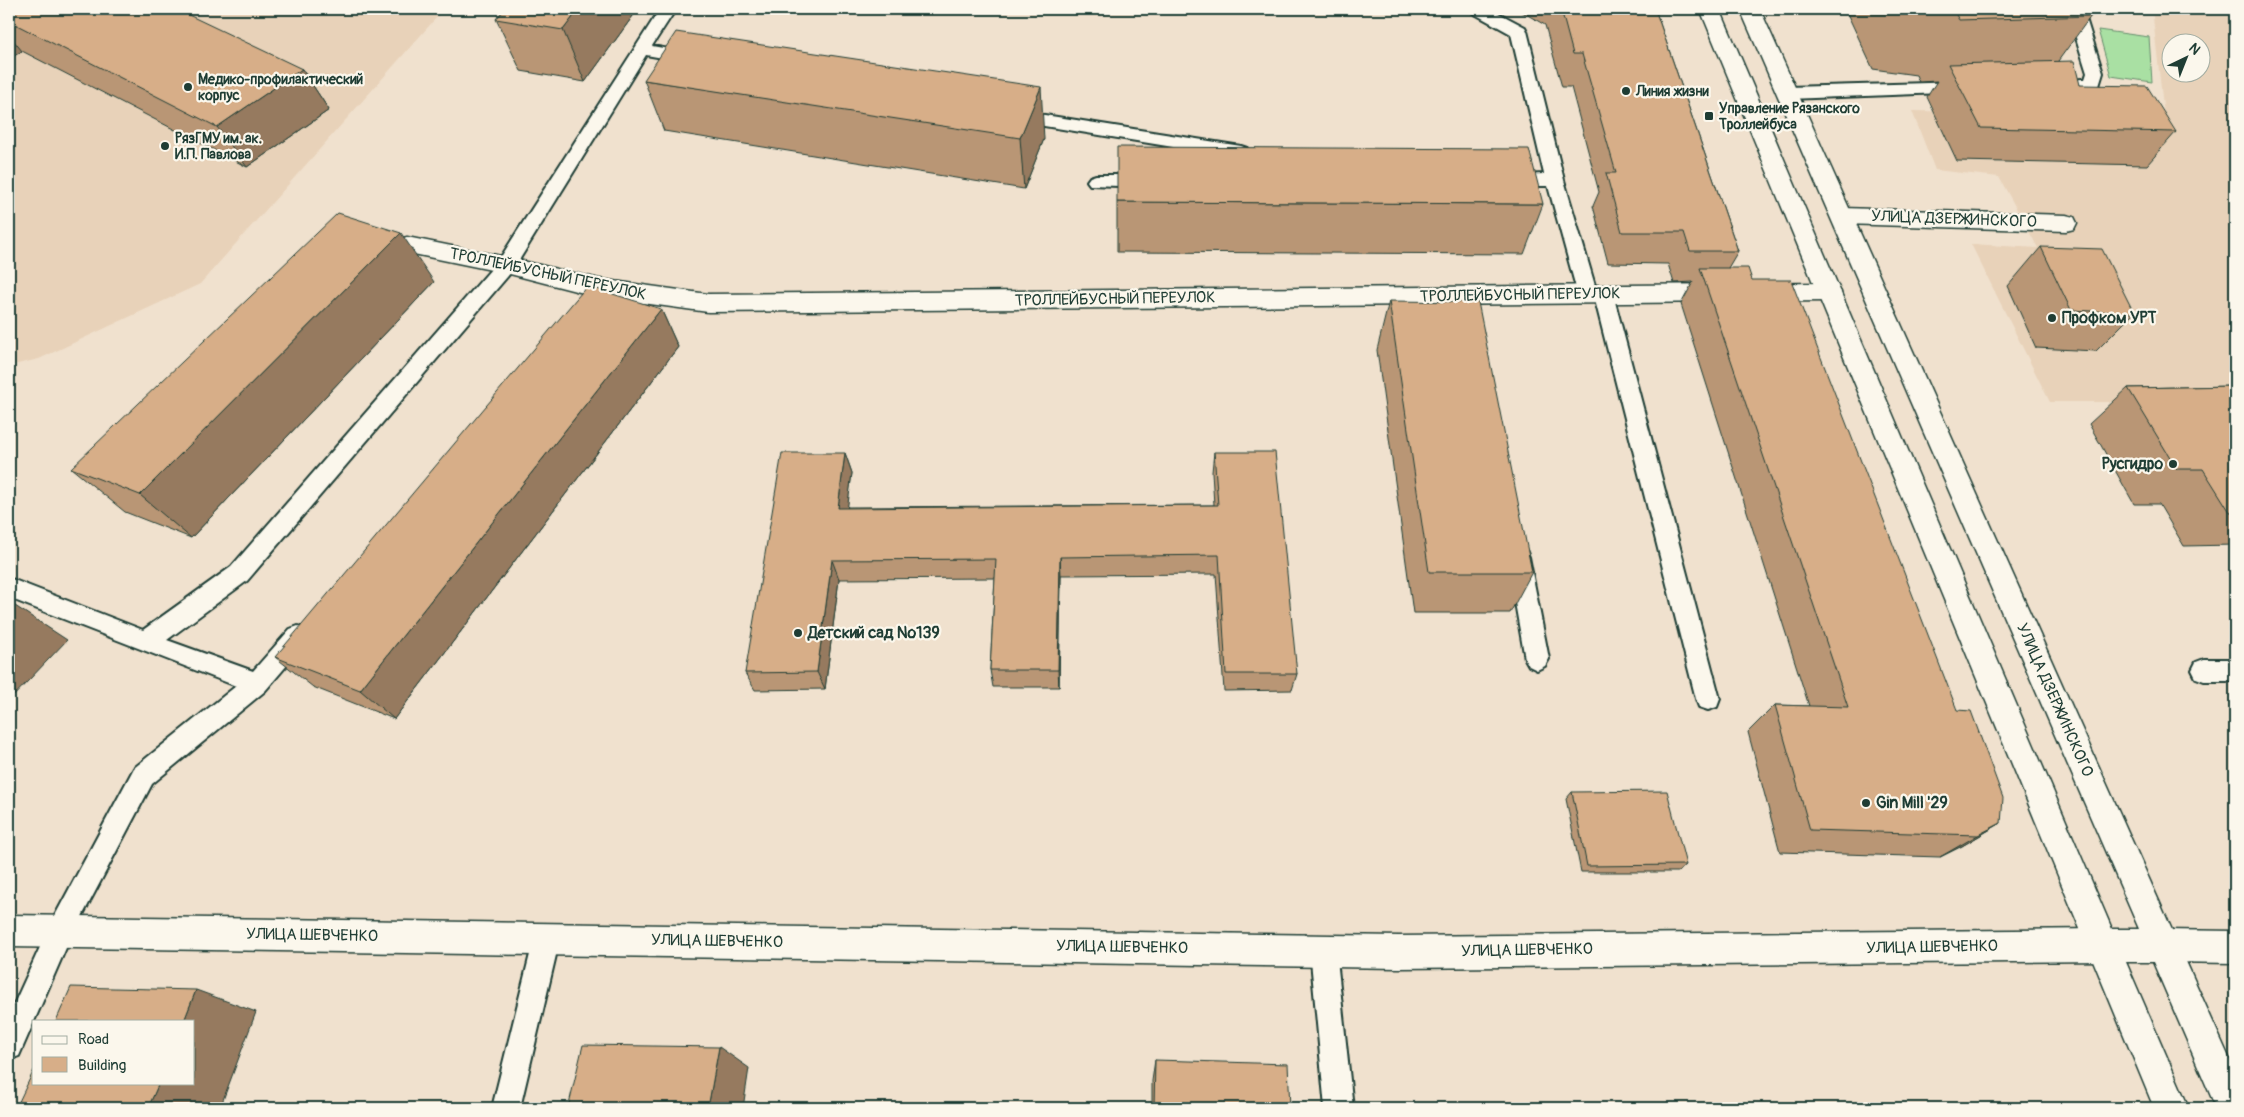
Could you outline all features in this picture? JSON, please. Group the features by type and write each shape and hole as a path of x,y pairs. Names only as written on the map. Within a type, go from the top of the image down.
{"street":[{"path":"1710,9 1753,116 1799,217 2171,1108"},
{"name":"УЛИЦА ДЗЕРЖИНСКОГО","path":"1750,9 1843,216 2234,1108"},
{"name":"УЛИЦА ДЗЕРЖИНСКОГО","path":"1799,217 1843,216 2066,223"},
{"name":"ТРОЛЛЕЙБУСНЫЙ ПЕРЕУЛОК","path":"406,245 506,265 593,295 708,303 1471,306 1596,295 1829,292"},
{"path":"1829,292 1876,292"},
{"name":"УЛИЦА ШЕВЧЕНКО","path":"9,931 1399,952 2103,945 2235,947"}],"lane":[{"path":"145,642 239,574 506,265 668,9"},
{"path":"1479,9 1519,30 1555,180 1596,295 1708,699"},
{"path":"2034,86 2082,85 2092,82 2095,73 2075,9"},
{"path":"641,49 709,61"},
{"path":"1788,93 1976,88"},
{"path":"999,114 1254,154"},
{"path":"1485,180 1555,180"},
{"path":"1096,181 1163,181"},
{"path":"1515,541 1537,659"},
{"path":"9,588 145,642 257,683"},
{"path":"9,1046 60,932 143,776 257,683 309,624"},
{"path":"2204,670 2235,670"},
{"path":"506,1108 547,938"},
{"path":"1323,950 1339,1108"}],"shaded area":[{"name":"РязГМУ им. ак. И.П. Павлова","path":"9,9 444,9 200,284 39,359 9,366"},
{"path":"2152,9 2235,9 2235,402 2050,402 1971,244 2038,248 1999,177 1935,170 1912,111 2164,115"}],"green space":[{"path":"2098,30 2149,37 2152,82 2111,76"}],"building":[{"path":"9,9 176,9 302,69 217,127 9,21"},
{"path":"505,9 579,9 563,30 496,19"},
{"path":"1561,9 1655,9 1738,251 1690,251 1684,232 1622,232 1606,173 1616,173 1582,54 1573,54"},
{"path":"1925,9 2089,9 2091,16 1959,20 1955,13"},
{"path":"676,32 1041,87 1020,138 644,80"},
{"path":"2074,61 2080,85 2147,86 2176,132 1981,128 1948,64"},
{"path":"1117,147 1529,149 1543,204 1117,202"},
{"path":"338,213 401,233 140,495 71,468"},
{"path":"2041,247 2102,249 2134,313 2071,310"},
{"path":"1700,268 1748,268 1752,280 1791,280 1957,710 1971,711 2003,798 2001,823 1978,835 1810,830 1775,705 1848,707"},
{"path":"587,286 661,309 360,690 275,657"},
{"path":"1389,301 1478,302 1532,572 1429,572"},
{"path":"2235,386 2235,512 2230,512 2203,469 2177,469 2128,388"},
{"name":"Детский сад №139","path":"1214,452 1275,452 1297,674 1226,674 1219,555 1060,557 1058,670 990,670 996,559 832,560 817,672 745,673 782,453 845,453 838,508 1218,505"},
{"path":"1667,791 1686,865 1587,866 1572,792"},
{"path":"71,987 196,990 184,1020 56,1020"},
{"path":"583,1045 719,1047 708,1108 568,1108"},
{"path":"1155,1060 1288,1064 1290,1108 1154,1108"},
{"path":"32,1074 32,1084 159,1084 148,1108 16,1108"}],"place":[{"name":"Медико-профилактический корпус","path":"188,87"},
{"name":"Линия жизни","path":"1626,91"},
{"name":"Управление Рязанского Троллейбуса","path":"1709,116"},
{"name":"РязГМУ им. ак. И.П. Павлова","path":"165,146"},
{"name":"Профком УРТ","path":"2052,318"},
{"name":"Русгидро","path":"2173,464"},
{"name":"Детский сад №139","path":"798,633"},
{"name":"Gin Mill '29","path":"1866,803"}]}
